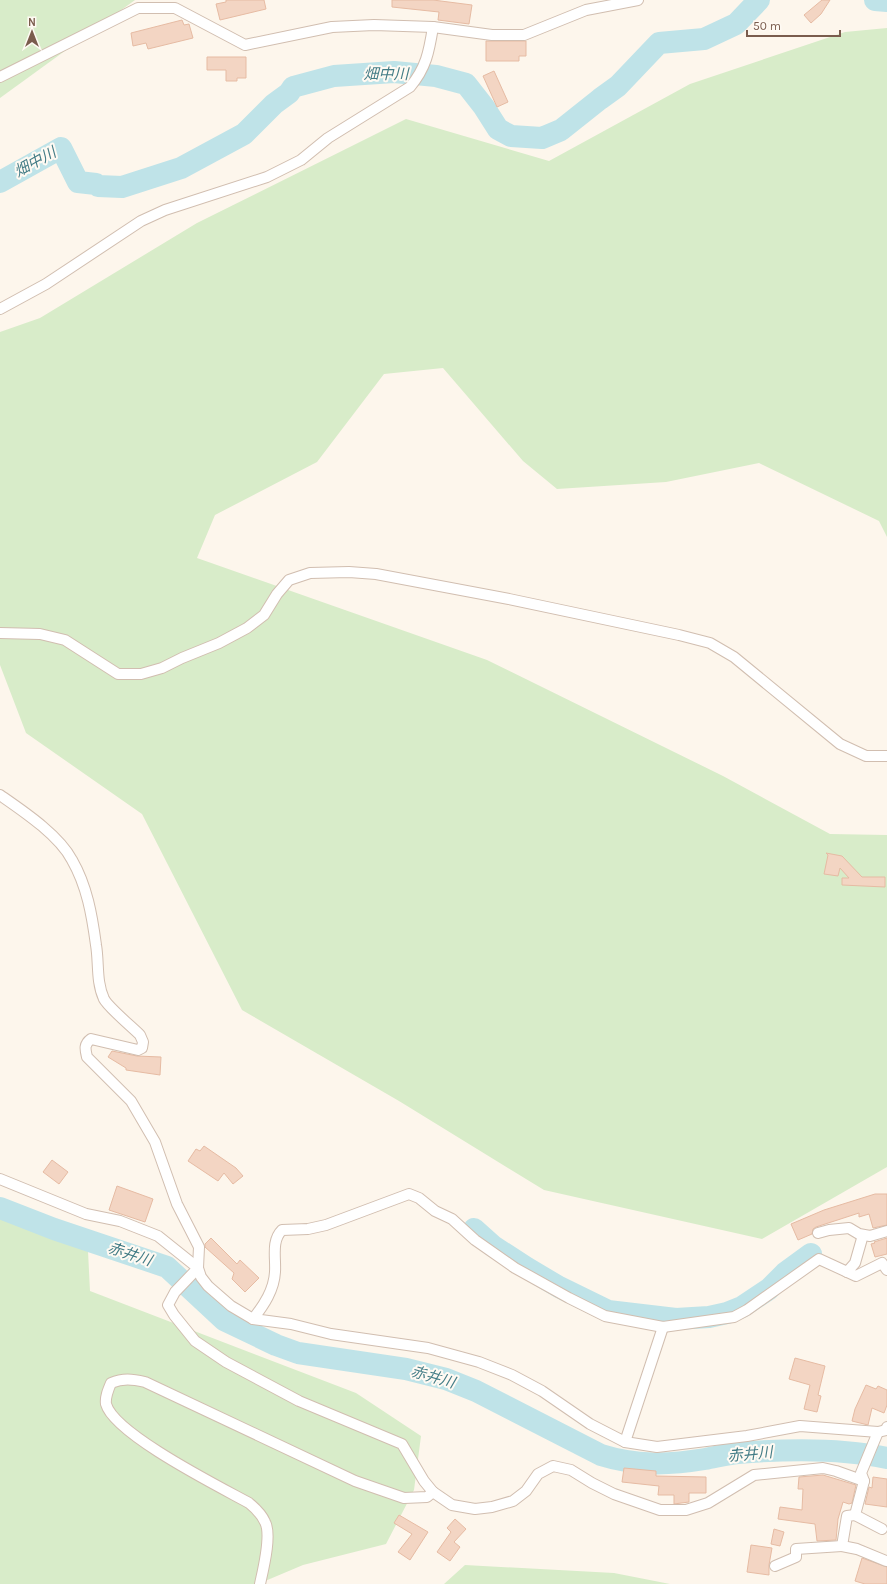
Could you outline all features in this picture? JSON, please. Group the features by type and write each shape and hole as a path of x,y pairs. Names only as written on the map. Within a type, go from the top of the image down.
{"street":[{"path":"0,77 138,8 175,8 245,46 332,27 374,25 434,27 492,35 524,35 586,10 638,0"},
{"path":"0,309 46,284 141,221 166,210 267,177 301,160 328,138 410,87 418,77 428,57 434,27"},
{"path":"0,633 40,634 65,640 118,674 141,674 162,668 219,643 247,628 264,615 277,594 289,580 310,573 350,572 376,574 509,599 710,643 734,656 840,744 866,756 887,756"},
{"path":"0,795 56,839 72,859 82,880 90,906 100,983 104,1000 140,1035 143,1042 142,1048 138,1050 91,1039 86,1042 85,1048 87,1057 131,1101 155,1142 177,1204 199,1247 195,1272 175,1292 168,1305 174,1315 195,1341 226,1362 299,1401 402,1444 424,1481 433,1492 452,1505 475,1509 492,1507 513,1501 526,1491 538,1474 553,1466 571,1470 614,1494 660,1510 686,1510 708,1503 754,1475 823,1468 862,1477"},
{"path":"0,1179 86,1214 120,1221 158,1236 208,1286 231,1306 253,1319 291,1324 331,1334 428,1348 479,1362 512,1375 542,1391 590,1424 625,1442 657,1447 747,1436 800,1426 883,1429 862,1477 855,1515"},
{"path":"253,1319 265,1305 270,1292 275,1272 274,1258 277,1235 282,1230 308,1229 326,1225 409,1194 419,1198 434,1211 452,1219 475,1240 515,1268 569,1298 605,1316 663,1327 695,1324 734,1317 747,1310 819,1259 856,1276 882,1264 887,1270"},
{"path":"818,1233 829,1230 849,1228 862,1235 870,1236 887,1231"},
{"path":"847,1272 855,1263 862,1235"},
{"path":"625,1442 663,1327"},
{"path":"260,1584 267,1534 266,1523 249,1503 163,1454 129,1431 112,1414 106,1404 107,1393 111,1383 119,1380 131,1379 144,1382 355,1481 404,1498 427,1497 433,1492"},
{"path":"842,1546 847,1516 855,1515 882,1529"},
{"path":"775,1566 796,1557 796,1549 842,1546 857,1549 886,1561"}],"green space":[{"path":"0,0 135,0 0,98"},
{"path":"887,28 887,537 879,521 759,463 666,482 557,489 523,461 443,368 384,374 317,462 215,515 197,558 487,660 723,776 830,834 887,835 887,1167 762,1239 544,1190 399,1101 242,1010 142,814 26,733 0,665 0,332 40,318 197,223 406,119 549,161 690,84 845,32"},
{"path":"0,1217 88,1251 90,1291 356,1393 421,1436 414,1490 386,1544 303,1565 258,1584 0,1584"},
{"path":"465,1565 614,1573 670,1584 444,1584"}],"building":[{"path":"226,0 264,0 266,9 220,20 216,4 226,2"},
{"path":"392,0 433,0 472,5 469,24 438,20 439,12 392,7"},
{"path":"822,0 830,0 821,14 811,23 804,15"},
{"path":"182,20 184,25 189,24 193,38 148,49 146,43 133,46 131,33"},
{"path":"486,41 526,41 526,56 519,56 519,61 486,61"},
{"path":"207,57 246,57 246,78 237,78 237,81 226,81 226,70 207,70"},
{"path":"494,71 508,102 497,107 483,76"},
{"path":"826,853 842,856 862,877 885,877 885,887 842,885 842,878 849,878 840,868 838,876 824,874 828,855"},
{"path":"112,1051 137,1056 161,1057 160,1075 126,1070 126,1068 108,1057"},
{"path":"204,1146 236,1168 243,1176 233,1184 224,1173 218,1181 188,1161 196,1149 200,1151"},
{"path":"52,1160 68,1172 59,1184 43,1172"},
{"path":"117,1186 153,1199 145,1222 109,1210"},
{"path":"875,1194 887,1194 887,1225 873,1228 869,1214 859,1217 859,1213 816,1227 813,1229 812,1234 798,1240 791,1224 824,1210"},
{"path":"211,1238 237,1264 240,1260 259,1278 245,1292 232,1279 234,1273 205,1247 205,1244"},
{"path":"887,1238 887,1254 875,1257 871,1244"},
{"path":"795,1358 825,1366 818,1395 821,1396 817,1412 804,1409 810,1385 789,1379"},
{"path":"866,1385 876,1389 878,1386 887,1390 887,1405 884,1413 872,1408 868,1425 852,1421 855,1409"},
{"path":"624,1468 656,1471 656,1476 706,1477 706,1493 689,1493 689,1502 674,1504 674,1495 658,1495 659,1486 622,1482"},
{"path":"823,1475 856,1485 852,1503 849,1504 843,1502 838,1519 836,1540 817,1541 815,1524 778,1519 780,1507 802,1510 803,1489 798,1489 799,1477"},
{"path":"873,1477 887,1479 887,1507 865,1504 869,1487 872,1488"},
{"path":"399,1515 428,1532 410,1560 398,1552 412,1534 394,1523"},
{"path":"455,1519 466,1529 454,1542 460,1547 450,1561 437,1552 451,1532 447,1528"},
{"path":"774,1529 784,1532 780,1546 771,1544"},
{"path":"751,1545 772,1548 769,1575 747,1572"},
{"path":"862,1558 887,1567 887,1584 865,1584 855,1581"}],"waterway":[{"name":"畑中川","path":"0,182 61,148 78,182 96,184 98,186 122,187 181,168 244,134 274,104 289,93 293,87 334,76 394,72 436,76 466,84 484,107 498,129 511,136 542,138 561,130 618,86 659,43 704,39 736,24 759,0"},
{"name":"畑中川","path":"875,0 887,1"},
{"name":"赤井川","path":"0,1208 54,1229 167,1267 224,1320 276,1345 298,1353 406,1369 446,1379 476,1391 601,1455 614,1459 640,1463 666,1463 692,1461 738,1453 794,1450 851,1452 887,1458"},
{"path":"474,1229 493,1246 527,1268 559,1287 608,1311 676,1319 709,1317 727,1313 742,1307 769,1289 785,1273 811,1254"}]}
